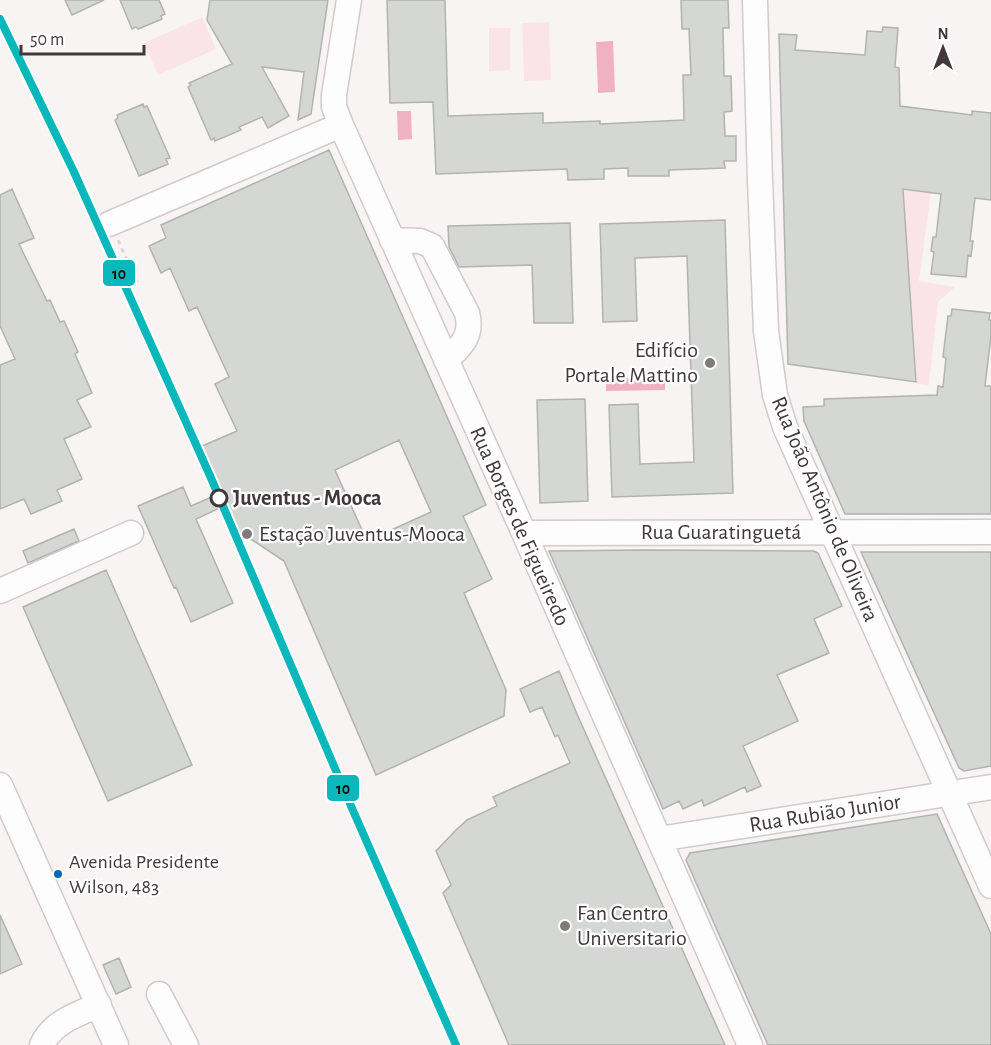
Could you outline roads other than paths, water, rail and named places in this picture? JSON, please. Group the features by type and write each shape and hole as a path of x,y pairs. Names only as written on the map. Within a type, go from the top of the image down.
{"street":[{"name":"Rua Borges de Figueiredo","path":"349,0 334,95 334,107 340,125 524,533 750,1045"},
{"name":"Rua João Antônio de Oliveira","path":"755,0 766,331 775,395 785,427 991,886"},
{"path":"110,223 340,125"},
{"path":"392,240 420,242 432,246 466,313 470,324 465,339 459,349 446,360"},
{"name":"Rua Guaratinguetá","path":"524,533 991,532"},
{"path":"0,591 131,533"},
{"path":"0,785 9,831 99,1005 116,1045"},
{"name":"Rua Rubião Junior","path":"659,839 991,787"},
{"path":"159,994 186,1045"},
{"path":"42,1045 57,1026 99,1005"}],"place":[{"name":"Edifício Portale Mattino","path":"710,363"},
{"name":"Juventus - Mooca","path":"219,498"},
{"name":"Estação Juventus-Mooca","path":"247,534"},
{"name":"Avenida Presidente Wilson, 483","path":"58,874"},
{"name":"Fan Centro Universitario","path":"565,926"}]}
